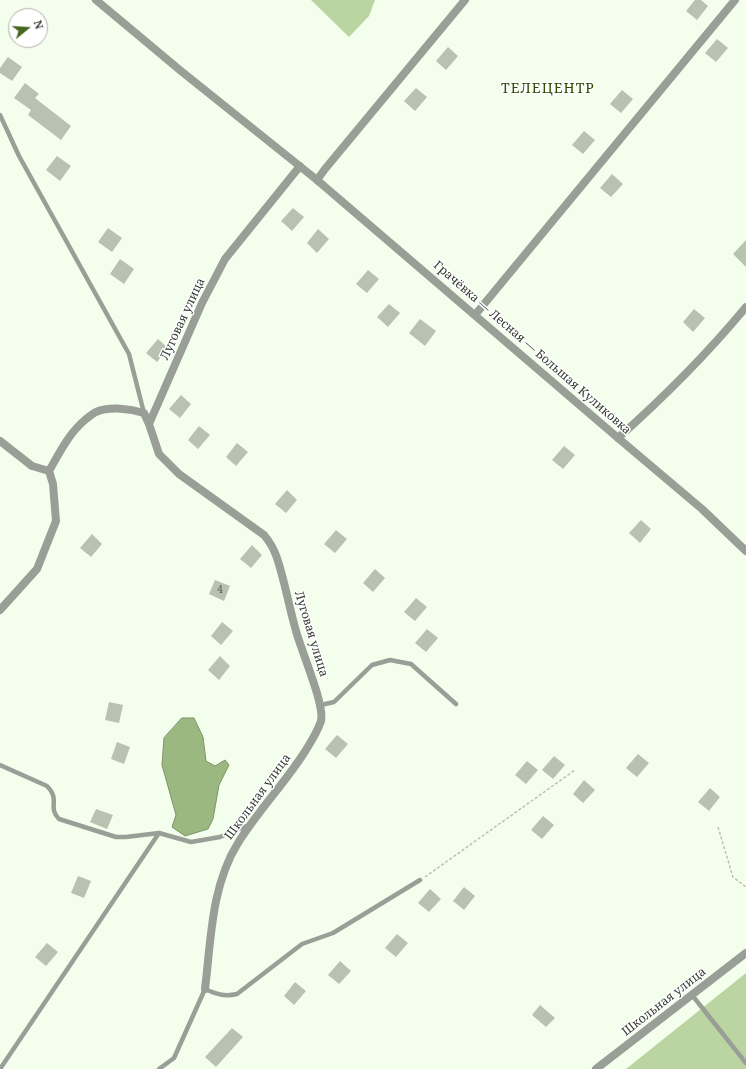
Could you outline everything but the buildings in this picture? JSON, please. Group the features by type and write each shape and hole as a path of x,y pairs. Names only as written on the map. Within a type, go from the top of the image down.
{"street":[{"path":"96,0 181,71 300,166"},
{"path":"317,180 465,0"},
{"path":"475,315 735,0"},
{"name":"Грачёвка — Лесная — Большая Куликовка","path":"300,166 702,509 746,551"},
{"name":"Луговая улица","path":"300,166 225,259 202,303 149,424 159,454 179,474 264,534 273,547 278,559 296,633 321,705"},
{"path":"618,438 651,408 694,364 746,307"},
{"path":"1,607 37,568 56,521 53,484 49,471 67,439 79,425 96,412 116,408 144,413 149,424"},
{"path":"0,441 32,466 49,471"},
{"name":"Школьная улица","path":"205,989 213,919 223,874 237,844 295,766 317,732 321,718 321,705"},
{"name":"Школьная улица","path":"596,1069 746,953"}],"lane":[{"path":"0,115 19,156 129,354 144,413"},
{"path":"321,705 334,702 372,665 390,660 410,664 456,704"},
{"path":"0,765 47,786 52,792 54,798 53,809 55,814 60,818 116,837 159,833 191,842 220,837 250,825"},
{"path":"0,1069 159,833"},
{"path":"159,1069 174,1058 205,989 220,995 228,996 236,994 302,944 333,933 420,880"},
{"path":"692,994 746,1063"}],"path":[{"path":"420,880 575,770"},
{"path":"718,827 732,877 746,887"}],"shaded area":[{"path":"311,0 375,0 369,16 349,37"},
{"path":"182,718 194,718 203,737 206,761 215,766 225,760 229,765 219,785 213,819 208,829 185,836 172,827 176,815 162,765 164,738"},
{"path":"746,973 746,1069 626,1069"}],"district":[{"name":"ТЕЛЕЦЕНТР","path":"548,89"}]}
